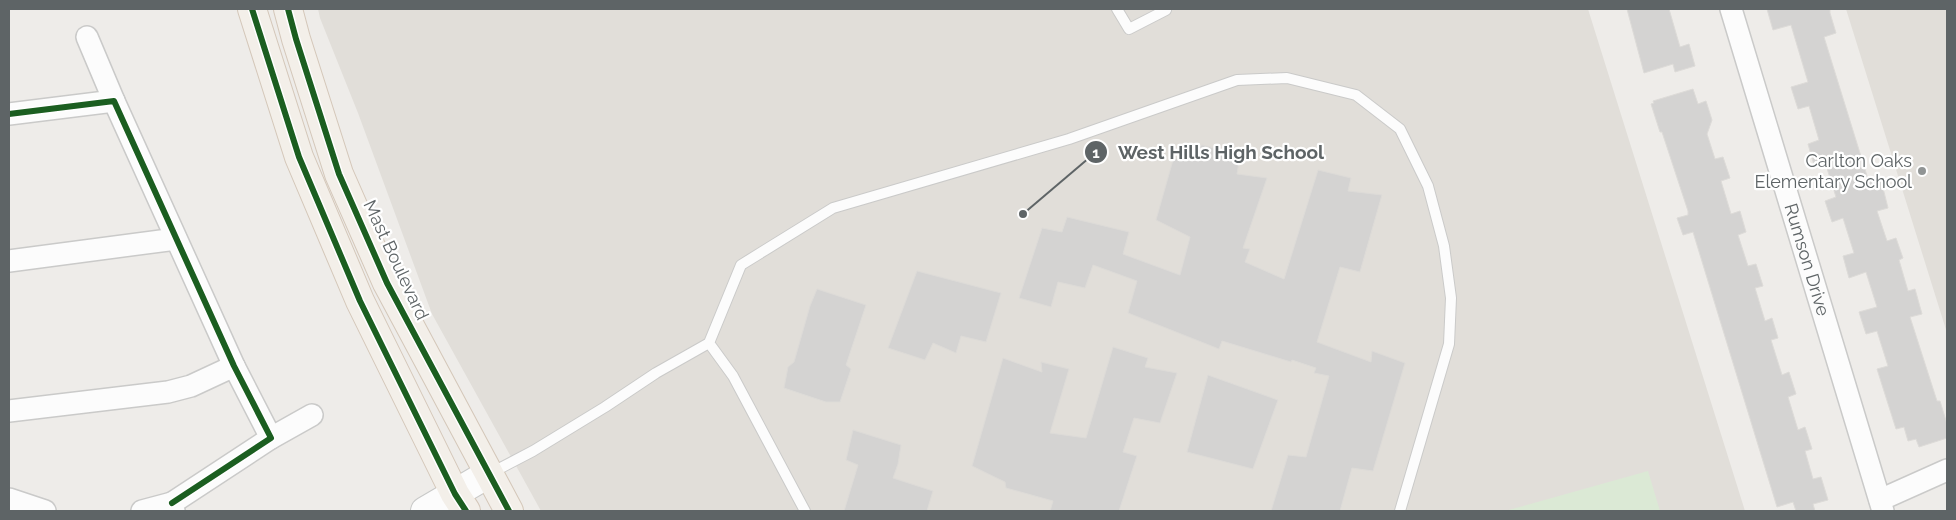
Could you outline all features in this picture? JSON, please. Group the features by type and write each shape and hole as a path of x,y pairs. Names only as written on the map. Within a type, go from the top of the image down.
{"main road":[{"path":"252,9 298,157 360,301 461,502"},
{"name":"Mast Boulevard","path":"288,9 339,174 387,283 508,511"}],"street":[{"name":"Rumson Drive","path":"1731,9 1882,506"},
{"path":"87,37 176,239 234,366 270,438"},
{"path":"9,114 114,101"},
{"path":"9,261 176,239"},
{"path":"9,411 168,392 191,386 234,366"},
{"path":"142,511 173,507 270,438 312,415"},
{"path":"1882,506 1947,470"},
{"path":"425,511 461,502 488,474"},
{"path":"9,499 45,511"}],"lane":[{"path":"1117,9 1129,29 1166,10"},
{"path":"488,474 532,451 605,408 656,373 709,343 741,265 833,208 1068,139 1238,80 1287,78 1356,95 1400,129 1428,186 1442,237 1450,298 1449,344 1400,511"},
{"path":"709,343 733,376 805,511"}],"shaded area":[{"path":"318,9 1588,9 1745,511 541,511 432,314"},
{"name":"Carlton Oaks Elementary School","path":"1846,9 1947,9 1947,333"}],"green space":[{"path":"1648,471 1660,511 1505,511"}],"building":[{"path":"1627,9 1669,9 1680,47 1689,44 1695,66 1675,72 1673,64 1644,73"},
{"path":"1767,9 1830,9 1836,33 1824,37 1868,179 1880,176 1888,208 1877,211 1887,241 1896,238 1903,258 1899,260 1908,291 1915,289 1922,314 1910,317 1937,401 1940,401 1947,424 1947,438 1919,447 1916,439 1908,441 1904,427 1896,429 1877,369 1888,366 1877,331 1866,334 1859,312 1877,307 1866,272 1849,278 1843,256 1854,253 1843,218 1832,222 1825,201 1836,197 1825,162 1814,165 1808,144 1819,140 1809,106 1798,109 1791,87 1808,82 1791,25 1773,30"},
{"path":"1693,89 1698,104 1706,101 1712,120 1707,134 1715,159 1723,157 1730,178 1721,181 1731,214 1740,211 1746,232 1738,235 1748,266 1756,264 1763,286 1755,288 1765,321 1772,318 1778,338 1771,340 1782,375 1789,372 1796,394 1788,397 1798,430 1805,427 1812,449 1805,451 1813,479 1821,477 1828,500 1813,504 1815,511 1796,511 1793,502 1777,507 1693,232 1683,235 1677,218 1688,215 1688,211 1651,104 1654,103 1653,101"},
{"path":"1202,145 1240,155 1237,174 1267,178 1243,248 1250,249 1245,262 1284,279 1318,170 1351,178 1348,191 1382,195 1360,272 1340,267 1317,342 1371,362 1372,351 1405,363 1373,471 1352,468 1340,511 1271,511 1288,455 1306,457 1329,376 1314,373 1316,368 1292,360 1291,362 1222,341 1219,349 1128,313 1137,281 1093,265 1085,288 1058,282 1051,307 1019,298 1042,228 1062,232 1067,217 1129,232 1123,254 1180,275 1190,237 1156,220 1173,160"},
{"path":"917,271 1001,293 986,342 961,336 956,353 933,343 925,360 888,348"},
{"path":"817,289 866,305 846,365 851,369 840,402 826,402 784,388 788,367 794,362 810,306"},
{"path":"1113,347 1148,358 1145,367 1177,373 1160,423 1134,418 1123,452 1137,456 1119,511 1050,511 1053,501 1006,488 1005,482 972,466 1003,358 1042,372 1041,362 1069,369 1050,433 1086,438"},
{"path":"1208,375 1278,400 1253,469 1187,452"},
{"path":"853,430 901,445 898,464 893,478 933,491 927,511 844,511 858,465 846,460"}],"cycle path":[{"path":"252,9 299,157 360,301 455,494 466,511"},
{"path":"288,9 339,174 387,283 509,511"},
{"path":"9,114 114,101 234,366 271,438 172,503"}],"place":[{"name":"Carlton Oaks Elementary School","path":"1922,171"},
{"name":"West Hills High School","path":"1023,214"}]}
